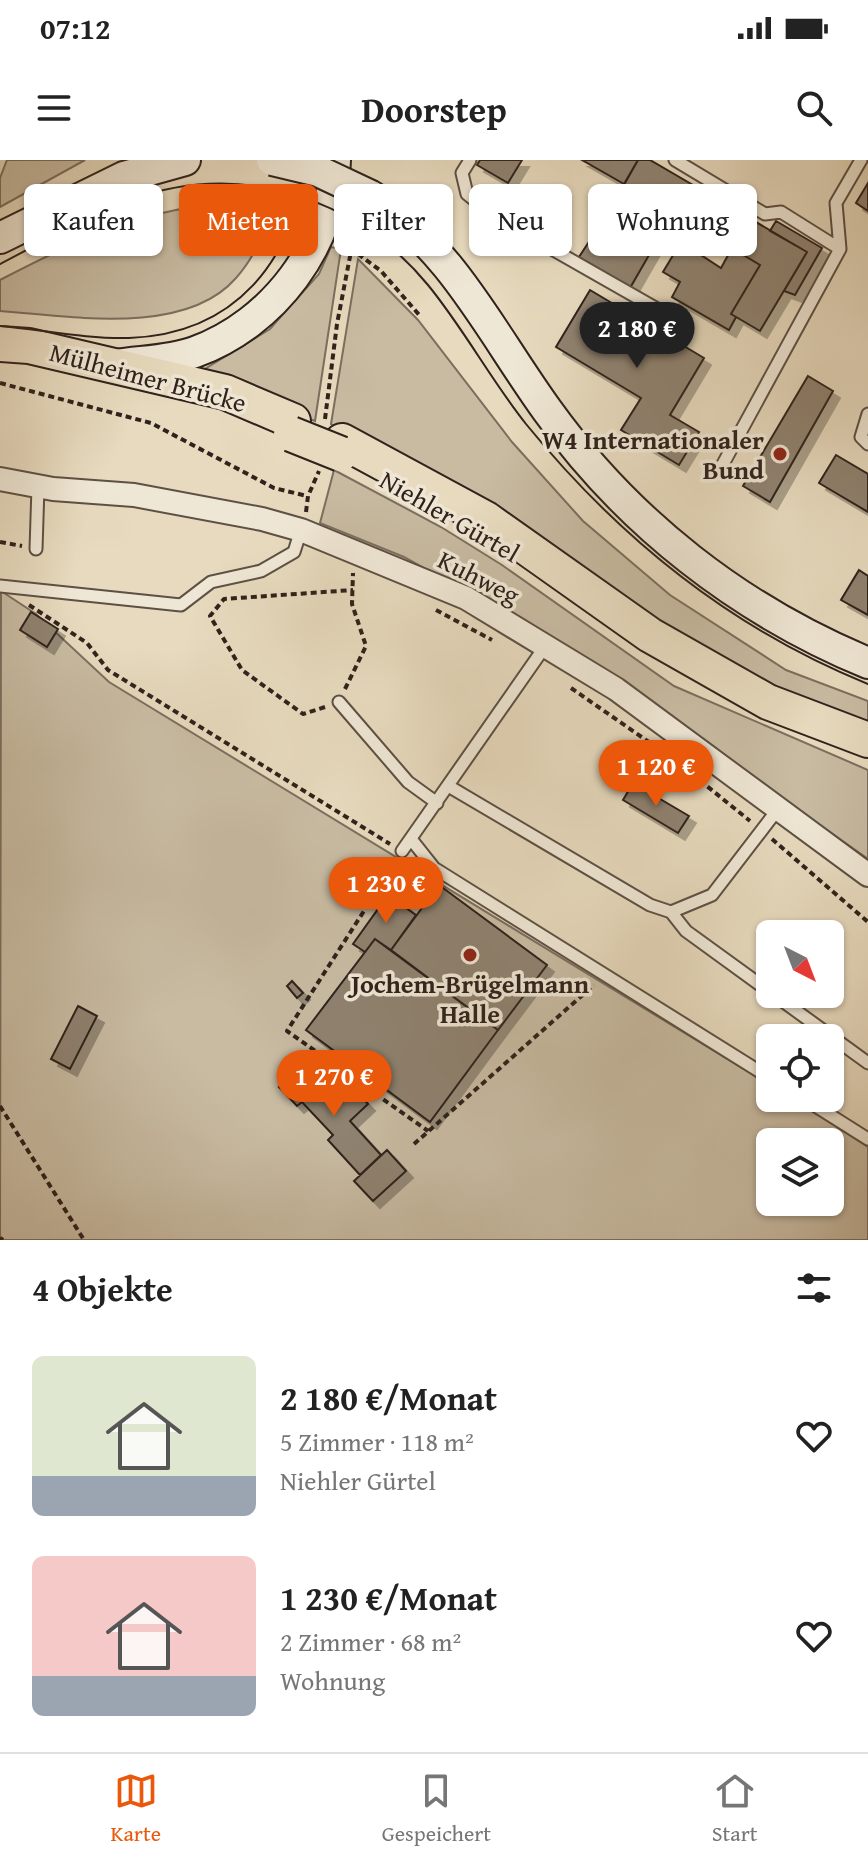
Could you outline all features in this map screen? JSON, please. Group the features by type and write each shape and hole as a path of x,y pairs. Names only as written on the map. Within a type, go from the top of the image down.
{"main road":[{"path":"0,238 124,177 185,160"},
{"path":"271,160 318,171 336,184"},
{"path":"114,365 193,353 232,335 284,292 310,253 327,215 335,160"},
{"path":"440,256 564,432 633,509 687,557 747,600 803,633 868,663"},
{"name":"Mülheimer Brücke","path":"0,344 29,346 225,392 324,441"},
{"name":"Niehler Gürtel","path":"0,355 47,362 193,395 324,441 486,519 650,635 768,702 868,740"},
{"name":"Niehler Gürtel","path":"324,441 482,529 688,671 776,715 868,751"}],"street":[{"name":"Kuhweg","path":"0,479 38,487 191,504 301,530 466,598 540,654 616,689 868,875"}],"lane":[{"path":"470,160 462,173 467,194 494,216 680,322"},
{"path":"675,160 765,214 781,212 840,249"},
{"path":"723,464 840,249 836,203 861,160"},
{"path":"868,414 861,437 868,444"},
{"path":"36,549 38,487"},
{"path":"0,586 181,605 211,582 261,571 294,552 301,530"},
{"path":"402,851 450,787 540,654"},
{"path":"339,702 408,782 437,803"},
{"path":"450,787 650,905 671,912 686,931 756,981"},
{"path":"671,912 712,895 778,809"},
{"path":"411,839 434,868 756,1069"},
{"path":"793,1008 868,1063"},
{"path":"825,1112 868,1139"}],"path":[{"path":"0,383 151,423 274,488 308,496 319,474 349,256"},
{"path":"361,256 381,271 421,317"},
{"path":"0,542 36,549"},
{"path":"353,590 224,599 210,616 242,670 303,714 339,702 366,646 352,604 353,590 353,571 365,574"},
{"path":"18,598 87,643 108,670 402,851 287,1031 428,1131"},
{"path":"429,607 495,642"},
{"path":"540,654 668,756"},
{"path":"680,764 868,922"},
{"path":"414,1144 605,975"},
{"path":"0,1106 84,1240"}],"shaded area":[{"path":"7,160 85,160 42,184 24,184 24,194 0,207 0,178"},
{"path":"179,209 179,256 252,256 236,278 214,297 187,309 157,316 91,318 0,311 0,280 48,256 163,256 163,213"},
{"path":"331,247 334,248 334,256 340,256 315,421 195,375 270,329 319,274"},
{"path":"358,259 418,320 512,442 583,521 670,595 786,670 868,701 868,727 777,694 653,627 479,507 331,424"},
{"path":"334,470 441,527 502,565 674,686 868,770 868,859 575,652 404,557 320,523"},
{"path":"1,591 36,614 109,682 756,1076 756,1112 813,1112 838,1128 756,1128 756,1216 844,1216 844,1132 868,1147 868,1240 0,1240"}],"building":[{"path":"480,160 522,160 508,183 477,165"},
{"path":"582,160 638,160 624,184"},
{"path":"638,160 650,160 691,184 624,184"},
{"path":"868,183 868,211 856,203"},
{"path":"776,221 822,248 795,295 784,291 807,252 770,231"},
{"path":"757,223 807,252 760,331 731,314 760,265 745,256 757,256"},
{"path":"588,243 588,256 648,256 630,288 579,257"},
{"path":"673,256 703,256 721,268 728,256 745,256 760,265 731,314 736,317 729,330 672,297 680,282 663,272"},
{"path":"590,290 704,358 670,415 699,432 679,465 621,430 641,398 556,347"},
{"name":"W4 Internationaler Bund","path":"808,376 833,391 770,502 743,486"},
{"path":"836,455 868,474 868,512 819,483"},
{"path":"859,570 868,576 868,615 841,600"},
{"path":"31,612 58,629 47,647 20,630"},
{"path":"633,783 689,816 678,833 623,800"},
{"path":"439,885 547,965 498,1030 391,950"},
{"path":"388,895 416,915 391,950 375,939 365,952 353,944"},
{"path":"375,939 498,1030 430,1122 306,1030"},
{"path":"292,981 303,993 297,998 287,986"},
{"path":"78,1006 97,1016 70,1069 51,1059"},
{"path":"303,1065 339,1105 355,1090 368,1104 350,1121 381,1155 360,1175 328,1140 333,1135 302,1102 297,1106 279,1087"},
{"path":"340,1073 355,1090 339,1105 324,1088"},
{"path":"387,1150 406,1171 373,1201 354,1181"}],"tram line":[{"path":"0,326 81,336 129,338 167,333 200,323 229,307 253,285 273,260 288,230 304,160"},
{"path":"0,264 97,214 130,200 171,189 213,184 253,186 293,194 331,208 399,254 428,285 526,424 599,505 639,541 680,576 770,636 868,684"}],"place":[{"name":"W4 Internationaler Bund","path":"780,454"},
{"name":"Jochem-Brügelmann Halle","path":"470,955"}]}
